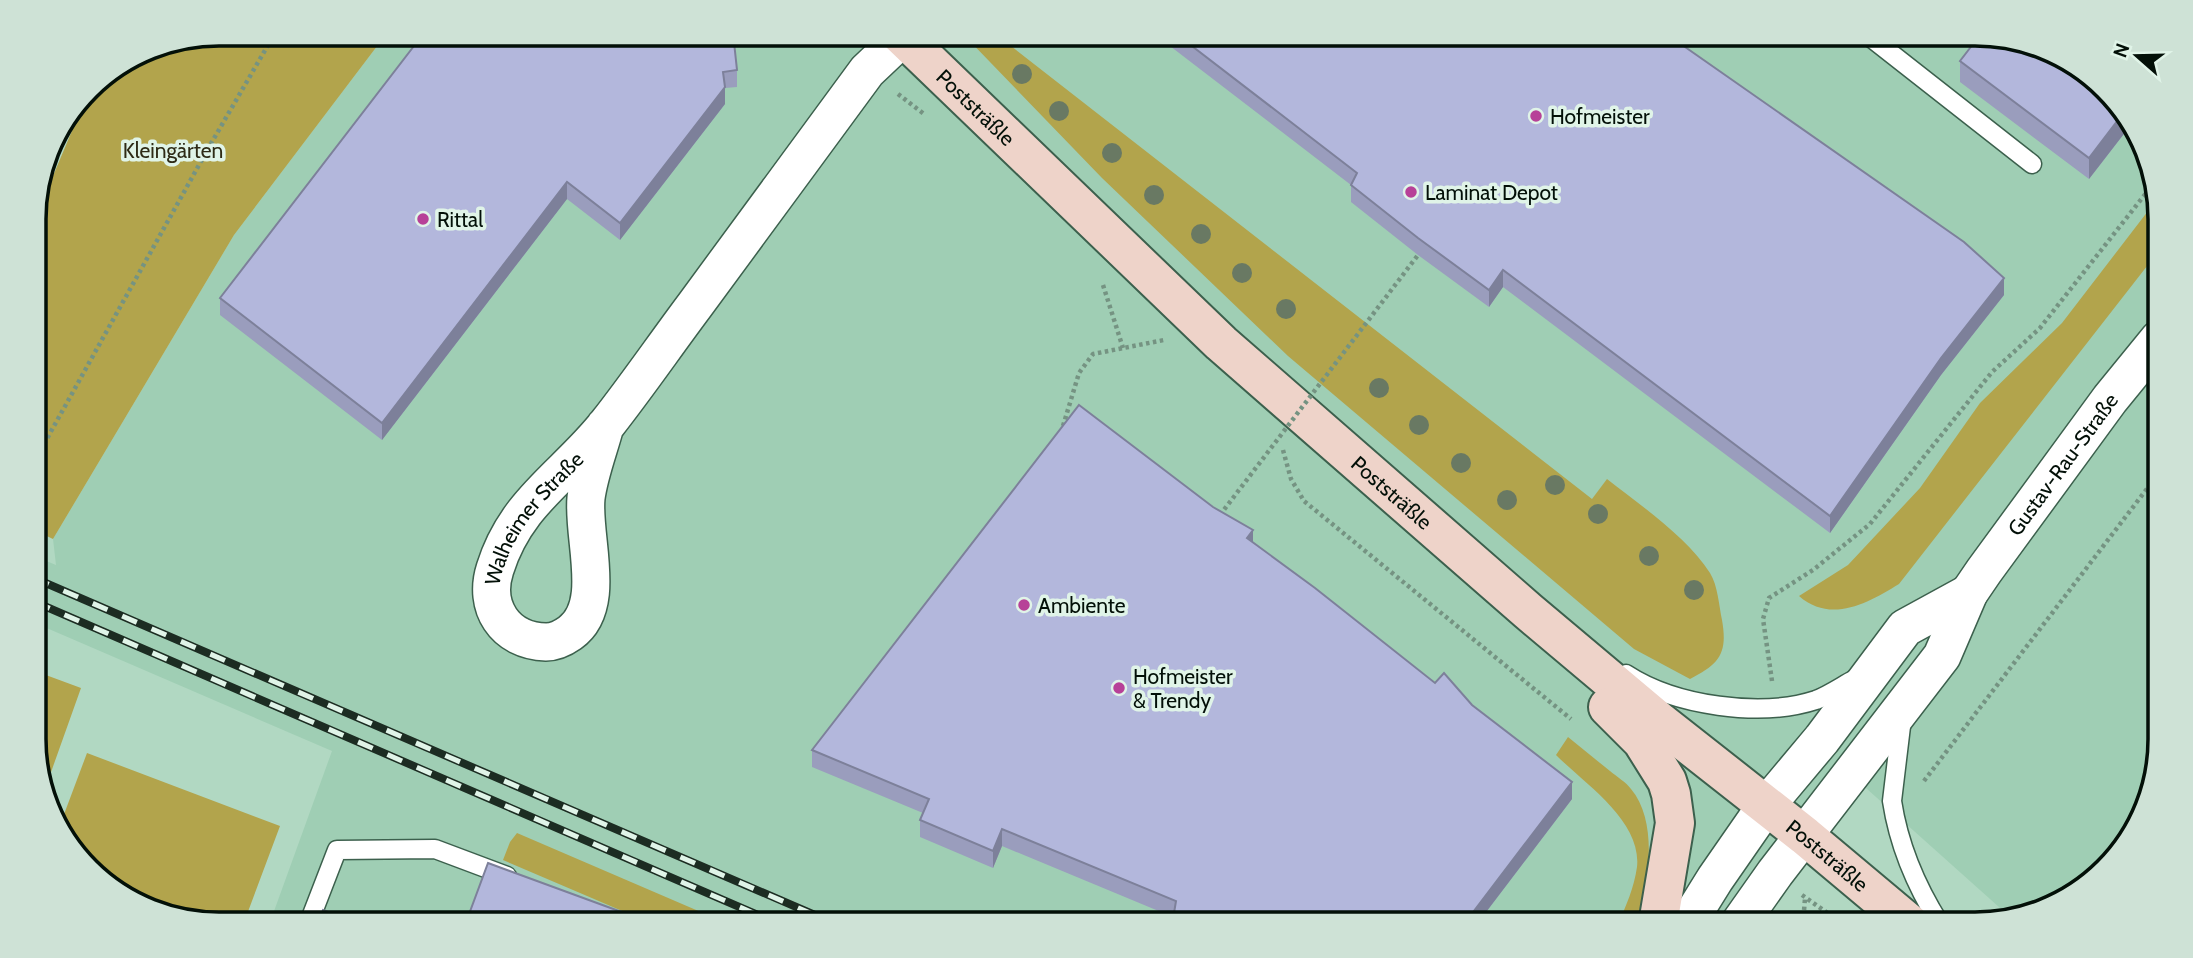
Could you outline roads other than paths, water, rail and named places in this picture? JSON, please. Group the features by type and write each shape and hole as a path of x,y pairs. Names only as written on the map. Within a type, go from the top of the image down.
{"main road":[{"name":"Poststräßle","path":"912,46 1222,343 1528,611 1896,912"},
{"path":"1481,570 1520,620 1560,663 1642,741 1667,781 1675,823 1660,912"}],"street":[{"name":"Walheimer Straße","path":"605,426 586,496 587,540 592,568 588,609 579,626 562,639 547,642 526,638 511,630 498,618 491,594 495,570 510,531 534,499 605,426 867,71 891,46"},
{"name":"Gustav-Rau-Straße","path":"1747,912 1942,656 1969,593 2110,399 2148,352"},
{"name":"Gustav-Rau-Straße","path":"1694,912 1765,807 1822,739 1905,628 1969,593"}],"lane":[{"path":"1882,46 2032,164"},
{"path":"1528,611 1636,681 1690,701 1745,709 1777,708 1819,699 1876,667"},
{"path":"1904,704 1892,801 1900,840 1910,870 1934,912"},
{"path":"313,912 337,850 435,849 523,882"}],"railway":[{"path":"46,583 808,912"},
{"path":"46,607 751,912"}],"place":[{"name":"Hofmeister","path":"1536,116"},
{"name":"Laminat Depot","path":"1411,192"},
{"name":"Rittal","path":"423,219"},
{"name":"Ambiente","path":"1024,605"},
{"name":"Hofmeister & Trendy","path":"1119,688"}],"park label":[{"name":"Kleingärten","path":"173,150"}]}
